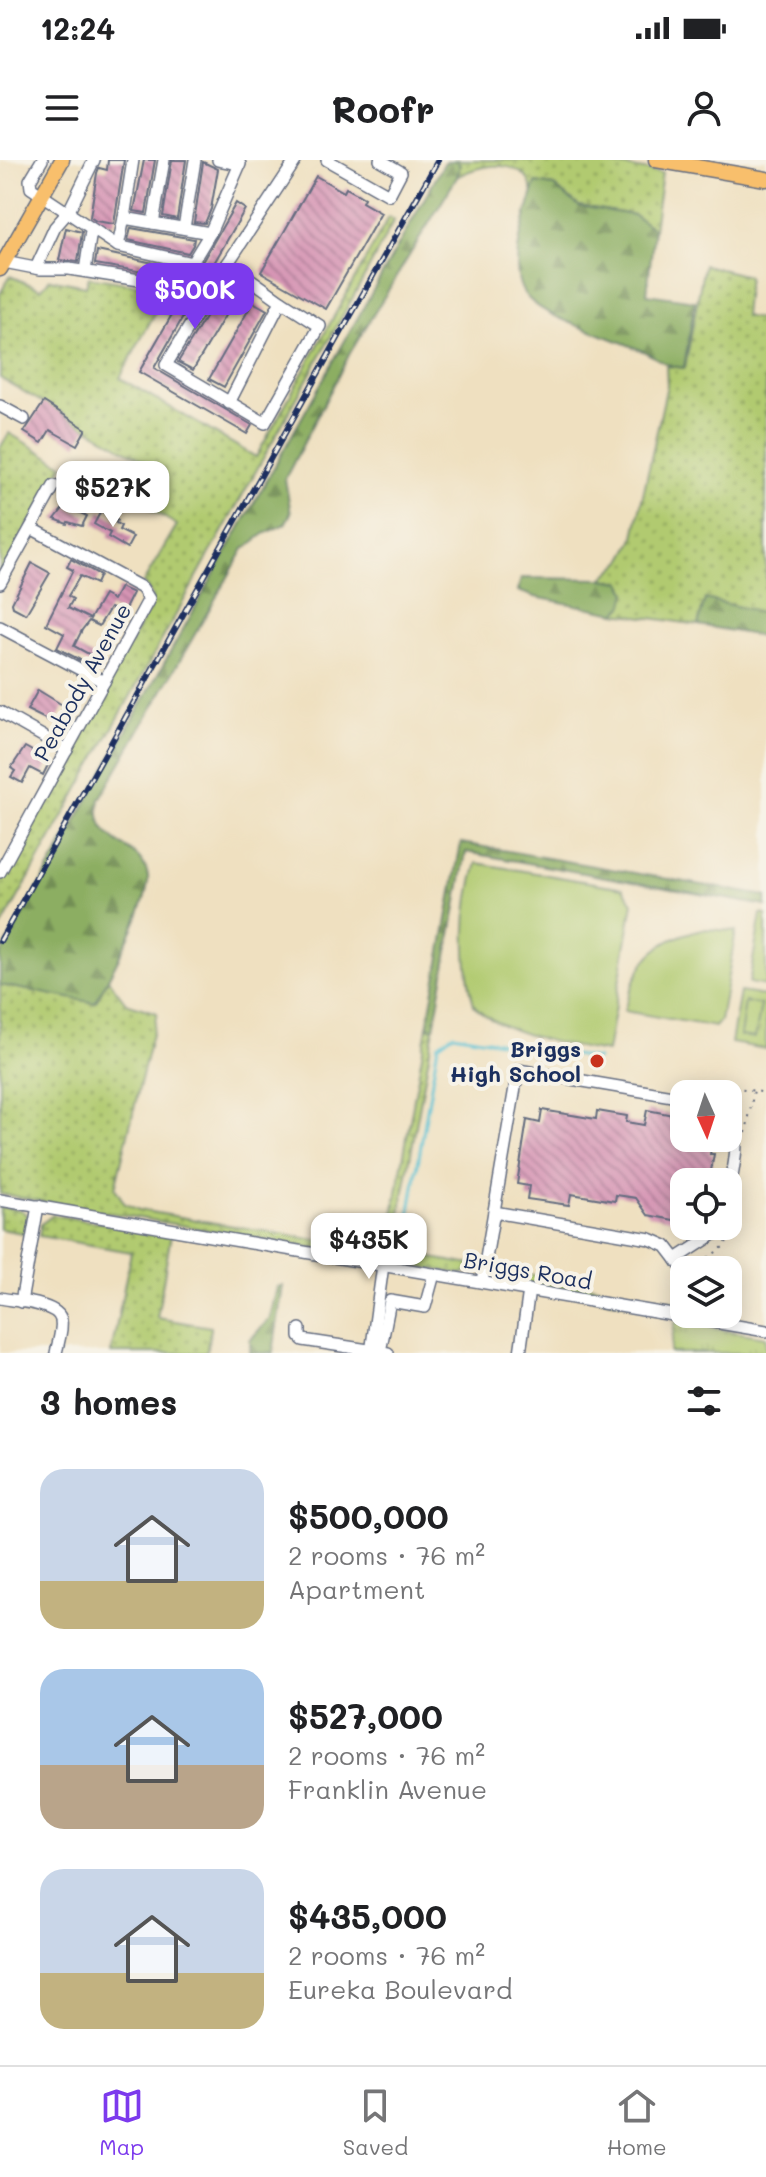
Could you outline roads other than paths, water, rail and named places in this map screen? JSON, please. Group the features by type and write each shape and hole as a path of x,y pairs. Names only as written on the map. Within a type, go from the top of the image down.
{"main road":[{"path":"2,266 62,160"},
{"path":"656,160 700,164 766,179"}],"street":[{"path":"42,160 29,184 69,211 91,231 118,246 192,263"},
{"path":"36,268 55,227 69,211 94,160"},
{"path":"118,246 133,160"},
{"path":"153,223 164,160"},
{"path":"184,228 195,160"},
{"path":"2,266 85,271 178,286 210,233 240,164 218,160"},
{"path":"228,263 320,326 265,423 166,365 228,263 296,160"},
{"path":"327,160 389,195 401,172 380,160"},
{"path":"124,218 210,233"},
{"path":"85,271 91,231"},
{"path":"229,403 281,301"},
{"path":"0,406 24,419"},
{"path":"0,583 54,486"},
{"name":"Peabody Avenue","path":"0,872 148,603 149,595 142,588 31,528"},
{"path":"0,627 104,682"},
{"path":"0,712 67,750"},
{"path":"482,1282 518,1070 670,1096"},
{"name":"Briggs Road","path":"0,1200 670,1312"},
{"path":"21,1302 38,1206"},
{"path":"494,1212 650,1239 666,1246 674,1256"},
{"path":"681,1256 705,1240"},
{"path":"377,1352 383,1265"},
{"path":"377,1352 390,1301 425,1307 434,1274"},
{"path":"520,1353 529,1290"},
{"path":"0,1298 53,1308 61,1320 56,1353"},
{"name":"Briggs Road","path":"742,1325 766,1331"},
{"path":"300,1329 303,1340 377,1352"}],"waterway":[{"path":"402,1258 438,1045 453,1034 597,1059"}],"railway":[{"path":"0,941 438,160"}],"place":[{"name":"Briggs High School","path":"597,1061"}]}
